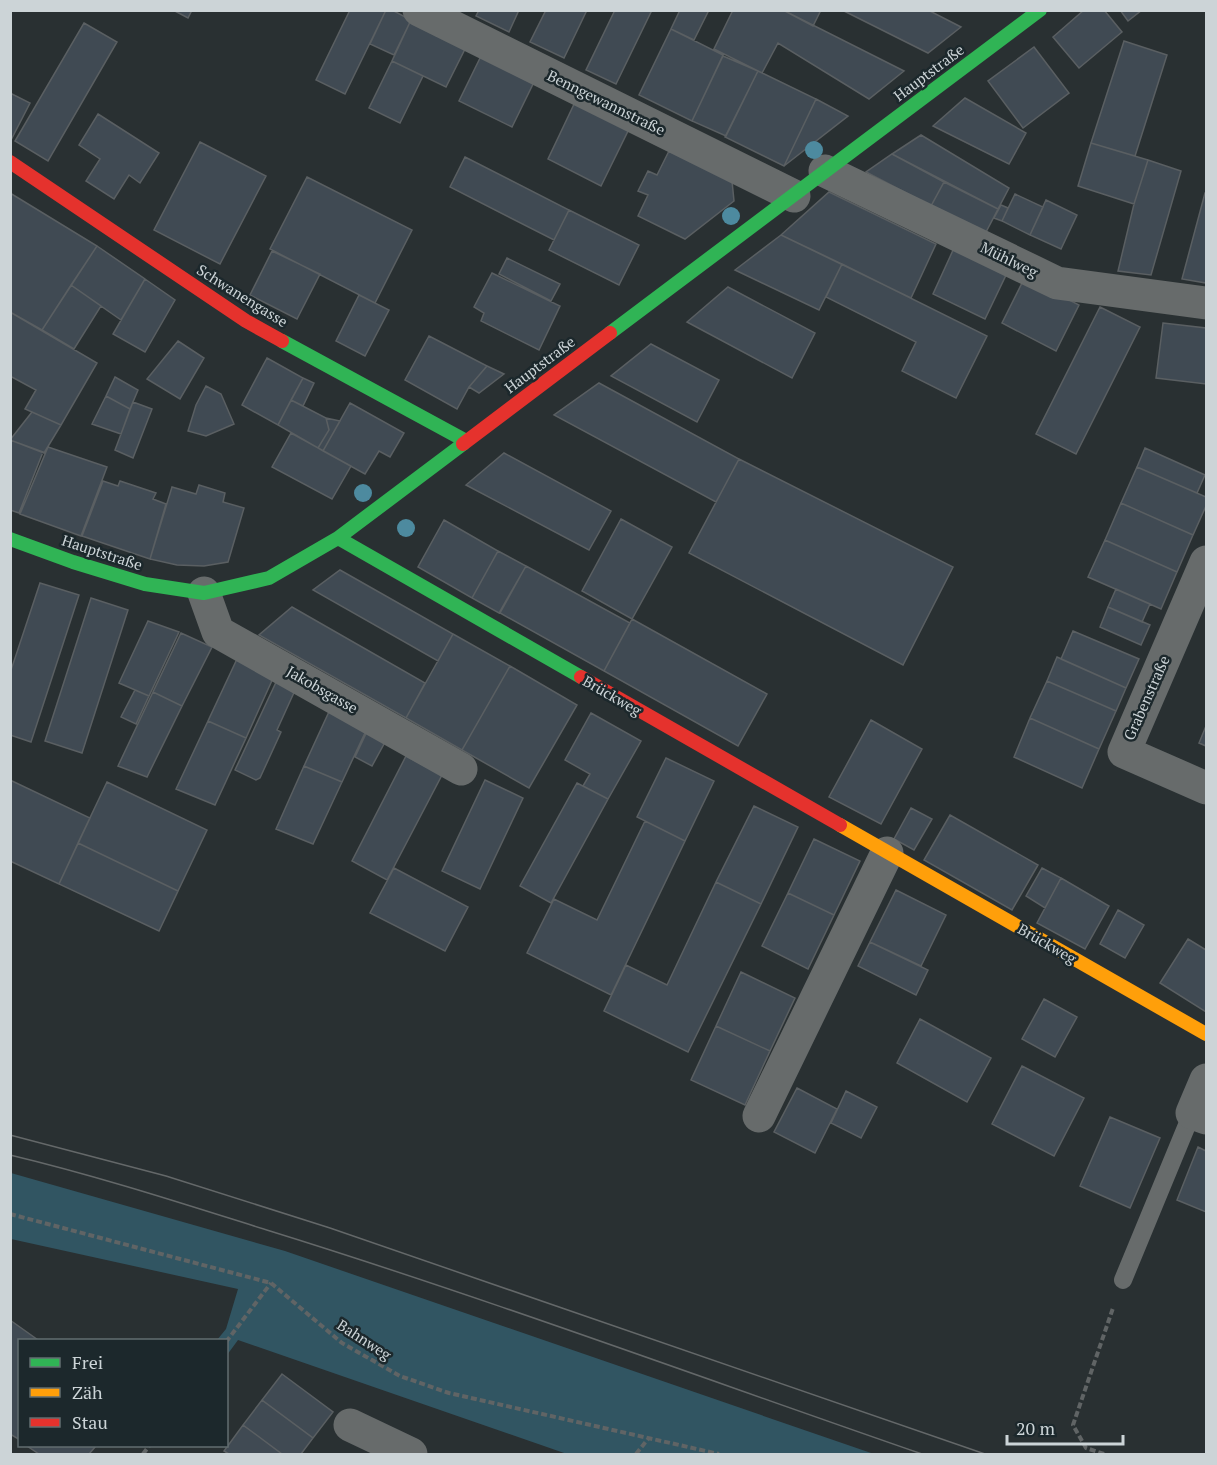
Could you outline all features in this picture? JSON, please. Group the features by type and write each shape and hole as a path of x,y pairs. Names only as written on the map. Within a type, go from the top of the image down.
{"street":[{"name":"Benngewannstraße","path":"419,10 794,195"},
{"name":"Hauptstraße","path":"10,539 73,562 145,584 204,593 269,578 338,538 1040,10"},
{"name":"Schwanengasse","path":"10,162 246,321 466,441"},
{"name":"Mühlweg","path":"825,171 1057,283 1206,303"},
{"name":"Brückweg","path":"338,538 1206,1035"},
{"name":"Grabenstraße","path":"1206,562 1124,752 1206,788"},
{"name":"Jakobsgasse","path":"204,593 218,632 461,769"},
{"path":"759,1116 887,853"},
{"path":"1199,1115 1206,1080"},
{"path":"350,1425 411,1455"}],"lane":[{"path":"1123,1280 1199,1115"}],"path":[{"name":"Bahnweg","path":"10,1214 271,1283 342,1343 400,1376 449,1394 718,1455"},
{"path":"1104,1455 1086,1448 1073,1425 1123,1280"},
{"path":"228,1339 271,1283"},
{"path":"636,1455 648,1439"}],"shaded area":[{"path":"11,1173 285,1251 874,1454 567,1454 238,1340 228,1354 228,1339 218,1339 226,1329 238,1289 11,1239"}],"building":[{"path":"173,10 192,10 188,18"},
{"path":"350,10 386,10 345,94 316,80"},
{"path":"386,10 392,10 411,20 394,55 370,44"},
{"path":"479,10 519,10 509,32 476,16"},
{"path":"546,10 587,10 564,58 530,42"},
{"path":"615,10 652,10 616,84 586,70"},
{"path":"680,10 709,10 694,40 671,29"},
{"path":"733,10 783,10 904,71 869,99 778,43 762,73 714,49"},
{"path":"783,10 821,10 813,26"},
{"path":"842,10 928,10 961,27 928,53"},
{"path":"1084,10 1104,10 1122,32 1079,68 1053,37"},
{"path":"1120,10 1142,10 1128,21"},
{"path":"411,20 466,47 446,87 392,61"},
{"path":"84,23 117,42 48,161 15,141"},
{"path":"671,29 723,55 692,121 639,95"},
{"path":"1124,41 1167,55 1135,156 1091,143"},
{"path":"1034,47 1069,93 1023,128 988,81"},
{"path":"482,54 535,80 512,127 459,101"},
{"path":"723,56 758,71 726,136 692,121"},
{"path":"392,61 423,76 400,123 369,108"},
{"path":"758,71 816,99 784,166 725,137"},
{"path":"10,93 30,103 11,140 10,139"},
{"path":"965,98 1026,133 1009,164 933,126"},
{"path":"816,99 848,116 784,166"},
{"path":"576,100 630,127 601,186 548,159"},
{"path":"98,114 159,153 140,183 129,175 114,199 86,181 100,159 79,145"},
{"path":"921,135 1009,188 998,209 892,154"},
{"path":"200,142 266,176 220,264 154,230"},
{"path":"1091,143 1148,160 1134,204 1078,186"},
{"path":"669,151 732,181 734,201 685,239 638,216 648,195 638,191 648,171 657,175"},
{"path":"892,154 944,182 931,206 866,172"},
{"path":"465,157 569,210 554,240 450,187"},
{"path":"1148,160 1181,171 1151,275 1118,271 1134,204"},
{"path":"307,177 412,230 375,303 270,249"},
{"path":"944,182 998,209 985,234 931,206"},
{"path":"829,192 936,244 911,298 781,235"},
{"path":"10,193 97,246 42,330 10,312"},
{"path":"1206,193 1206,283 1182,279"},
{"path":"1015,194 1043,207 1030,235 1002,221"},
{"path":"1046,200 1077,215 1061,249 1030,235"},
{"path":"1001,205 1008,208 1002,221 994,218"},
{"path":"569,210 639,245 619,285 549,250"},
{"path":"781,235 842,264 819,310 735,270"},
{"path":"97,246 145,279 121,320 71,285"},
{"path":"954,248 1007,273 985,319 933,294"},
{"path":"272,251 320,274 297,319 250,295"},
{"path":"507,258 560,284 551,301 499,274"},
{"path":"842,264 987,336 956,398 902,371 916,342 826,297"},
{"path":"492,273 560,306 539,350 481,321 484,313 474,307"},
{"path":"1025,277 1079,305 1056,351 1002,323"},
{"path":"145,279 175,300 145,352 113,334"},
{"path":"71,285 101,306 74,349 42,330"},
{"path":"728,287 815,333 792,378 687,322"},
{"path":"359,295 389,310 365,356 336,341"},
{"path":"1100,307 1140,327 1076,454 1036,434"},
{"path":"10,312 97,363 61,425 25,409 36,390 10,376"},
{"path":"1163,323 1206,328 1206,384 1156,378"},
{"path":"429,336 487,366 469,387 457,409 405,380"},
{"path":"178,341 204,358 180,399 147,379"},
{"path":"651,344 719,380 697,422 611,376"},
{"path":"267,358 303,378 278,425 242,405"},
{"path":"487,366 504,374 479,393 469,387"},
{"path":"115,377 138,390 130,409 106,396"},
{"path":"303,378 314,383 303,406 291,400"},
{"path":"599,383 739,459 716,502 554,415"},
{"path":"206,386 221,394 234,424 206,436 188,431 196,405"},
{"path":"106,396 130,409 121,434 92,424"},
{"path":"291,400 326,418 329,430 318,448 278,425"},
{"path":"133,402 152,409 133,458 115,450"},
{"path":"350,403 404,433 390,457 379,451 365,474 323,451"},
{"path":"32,412 61,425 44,453 10,440"},
{"path":"326,418 340,421 323,451 318,448 329,430"},
{"path":"291,433 351,466 332,499 272,467"},
{"path":"10,440 43,452 19,513 10,510"},
{"path":"48,447 107,467 81,536 20,514"},
{"path":"1145,448 1205,475 1197,493 1137,467"},
{"path":"504,453 611,511 589,550 466,485"},
{"path":"739,459 953,567 903,665 689,553"},
{"path":"1137,467 1206,497 1206,506 1193,535 1121,503"},
{"path":"103,481 118,486 120,481 156,493 153,499 166,504 150,559 82,536"},
{"path":"199,485 225,493 223,502 244,508 228,562 204,566 177,565 150,559 172,487 196,494"},
{"path":"1121,503 1193,535 1177,572 1105,540"},
{"path":"621,519 672,547 632,619 582,591"},
{"path":"444,520 498,551 472,598 418,567"},
{"path":"1105,540 1177,572 1161,609 1088,577"},
{"path":"498,551 526,566 499,613 472,598"},
{"path":"526,566 630,623 604,671 500,613"},
{"path":"340,570 453,634 438,661 313,590"},
{"path":"40,583 79,595 31,742 10,735 10,673"},
{"path":"1116,589 1150,604 1142,622 1108,607"},
{"path":"91,598 128,610 82,753 45,741"},
{"path":"292,607 425,683 406,718 259,635"},
{"path":"1108,607 1150,625 1141,645 1100,627"},
{"path":"632,619 767,694 738,746 604,671"},
{"path":"148,621 179,632 149,696 119,683"},
{"path":"1073,631 1139,659 1126,688 1061,659"},
{"path":"181,633 212,647 182,706 153,692"},
{"path":"453,634 510,666 462,750 406,718"},
{"path":"1057,657 1126,688 1116,711 1047,681"},
{"path":"237,659 274,676 246,738 208,721"},
{"path":"510,666 577,705 529,788 462,750"},
{"path":"278,678 297,686 277,730 281,732 260,778 256,780 235,770"},
{"path":"1047,681 1116,711 1099,749 1030,718"},
{"path":"135,690 149,696 136,724 121,717"},
{"path":"153,692 182,706 147,777 118,766"},
{"path":"333,703 371,720 342,782 304,766"},
{"path":"591,713 641,741 608,799 583,786 590,774 565,760"},
{"path":"1030,718 1099,749 1082,788 1014,757"},
{"path":"871,720 922,749 881,824 829,797"},
{"path":"208,721 246,738 215,805 176,789"},
{"path":"372,721 390,733 372,766 355,757"},
{"path":"1206,726 1206,746 1199,743"},
{"path":"406,756 442,775 387,880 352,861"},
{"path":"666,758 714,781 685,841 637,817"},
{"path":"304,766 342,782 313,844 276,829"},
{"path":"10,780 90,818 59,884 10,861"},
{"path":"485,780 523,798 480,889 442,871"},
{"path":"107,782 207,830 178,891 78,843"},
{"path":"577,783 608,799 551,903 520,886"},
{"path":"754,806 798,827 761,904 716,882"},
{"path":"911,808 932,819 914,850 894,839"},
{"path":"950,815 1038,865 1012,910 924,860"},
{"path":"645,821 685,841 611,995 527,953 554,899 597,920"},
{"path":"814,839 860,861 834,915 788,893"},
{"path":"78,843 178,891 159,931 59,884"},
{"path":"394,868 468,907 445,951 370,913"},
{"path":"1042,868 1061,878 1045,908 1026,896"},
{"path":"1061,878 1109,906 1085,949 1037,923"},
{"path":"716,882 761,904 688,1052 604,1011 626,965 667,985"},
{"path":"896,890 946,915 921,966 870,942"},
{"path":"788,893 834,915 808,969 762,946"},
{"path":"1118,910 1144,925 1125,958 1100,944"},
{"path":"1188,939 1206,950 1206,1012 1160,983"},
{"path":"870,942 928,970 916,995 858,966"},
{"path":"741,972 795,998 770,1051 716,1026"},
{"path":"1044,999 1077,1017 1055,1057 1022,1039"},
{"path":"920,1019 991,1058 967,1102 897,1063"},
{"path":"716,1026 770,1051 745,1105 691,1080"},
{"path":"1022,1066 1084,1098 1054,1156 992,1124"},
{"path":"797,1088 837,1109 815,1153 774,1132"},
{"path":"846,1091 877,1107 861,1138 831,1123"},
{"path":"1110,1117 1160,1138 1130,1208 1080,1186"},
{"path":"1198,1147 1206,1151 1206,1212 1177,1200"},
{"path":"10,1320 37,1339 18,1339 18,1439 10,1434"},
{"path":"282,1374 333,1412 313,1438 262,1400"},
{"path":"262,1400 313,1438 301,1454 282,1454 243,1425"},
{"path":"243,1425 282,1454 229,1454 224,1451"},
{"path":"28,1447 95,1447 89,1454 39,1454"}],"tram line":[{"path":"10,1135 166,1176 330,1228 985,1454"},
{"path":"10,1155 141,1191 352,1257 922,1454"}],"traffic: fast":[{"path":"610,333 1040,10"},
{"path":"282,341 466,441"},
{"path":"10,539 73,562 145,584 204,593 269,578 338,538 463,444"},
{"path":"338,538 581,677"}],"traffic: slow":[{"path":"840,825 1206,1034"}],"traffic: jam":[{"path":"10,162 246,321 282,341"},
{"path":"463,444 610,333"},
{"path":"581,677 840,825"}]}
